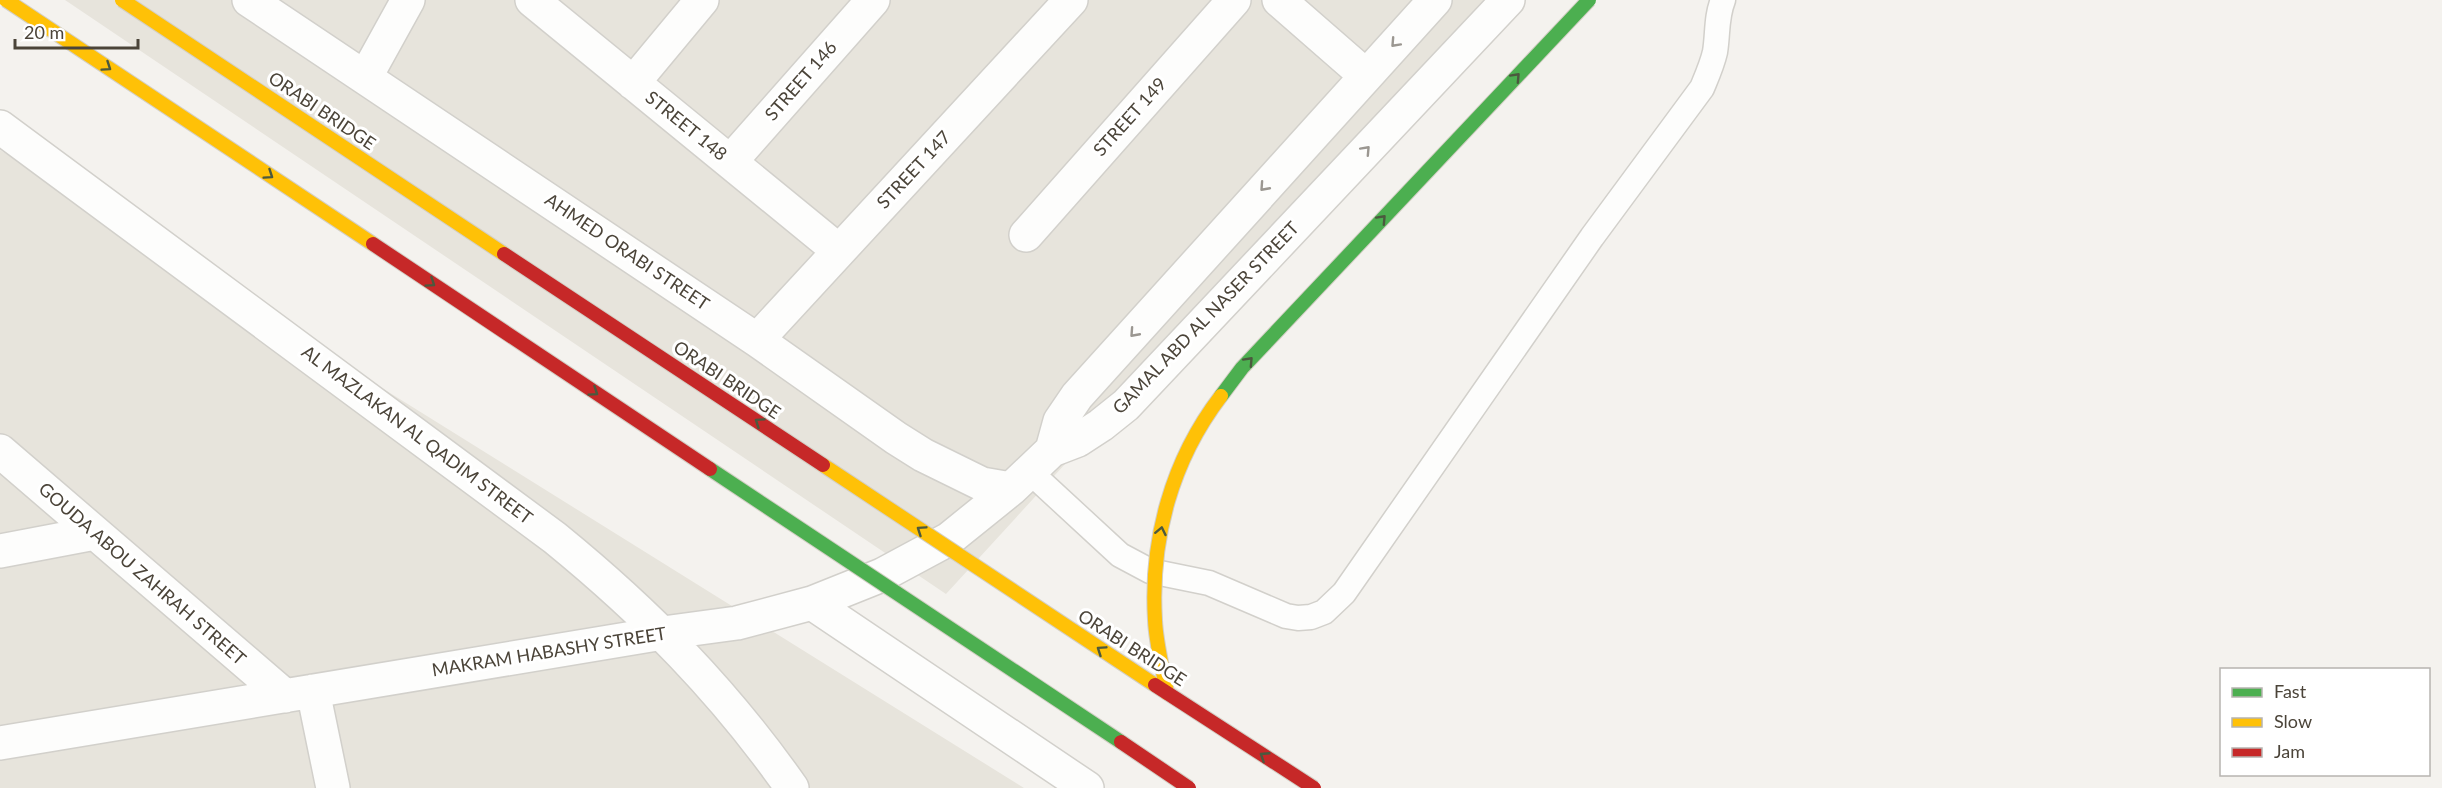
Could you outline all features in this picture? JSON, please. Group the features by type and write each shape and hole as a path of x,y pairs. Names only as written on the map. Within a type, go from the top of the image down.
{"main road":[{"path":"6,0 1189,788"},
{"name":"ORABI BRIDGE","path":"122,0 1167,693 1314,788"},
{"path":"1167,693 1155,621 1156,552 1171,485 1200,423 1242,368 1589,0"}],"street":[{"name":"AHMED ORABI STREET","path":"249,0 366,76 923,455 982,484 1031,470"},
{"path":"366,76 408,0"},
{"name":"STREET 148","path":"532,0 839,251"},
{"path":"633,83 702,0"},
{"name":"STREET 146","path":"730,162 873,0"},
{"name":"STREET 147","path":"757,340 1071,0"},
{"name":"STREET 149","path":"1026,235 1234,0"},
{"path":"1278,0 1365,75"},
{"path":"1031,470 1077,396 1435,0"},
{"name":"GAMAL ABD AL NASER STREET","path":"1031,470 1101,425 1126,405 1508,0"},
{"name":"AL MAZLAKAN AL QADIM STREET","path":"0,127 555,538 610,583 663,633 716,690 766,750 792,788"},
{"name":"GOUDA ABOU ZAHRAH STREET","path":"0,451 95,533 299,694"},
{"name":"MAKRAM HABASHY STREET","path":"0,743 663,633 737,623 812,603 882,575 949,539 1031,470"},
{"path":"0,551 95,533"},
{"path":"812,603 1087,788"},
{"path":"299,694 333,788"}],"lane":[{"path":"1031,470 1120,555 1135,564 1150,571 1209,583 1286,616 1311,617 1324,612 1335,604 1351,584 1592,237 1702,88 1711,68 1715,50 1715,31 1723,0"}],"shaded area":[{"path":"65,0 1490,0 946,594"},
{"path":"0,150 1024,788 0,788"}],"traffic: fast":[{"path":"1221,396 1242,368 1589,0"},
{"path":"710,469 1121,742"}],"traffic: slow":[{"path":"6,0 373,244"},
{"path":"122,0 504,254"},
{"path":"1167,693 1155,620 1154,590 1161,530 1177,474 1189,447 1221,396"},
{"path":"823,465 1155,685"}],"traffic: jam":[{"path":"373,244 710,469"},
{"path":"504,254 823,465"},
{"path":"1155,685 1314,788"},
{"path":"1121,742 1189,788"}]}
